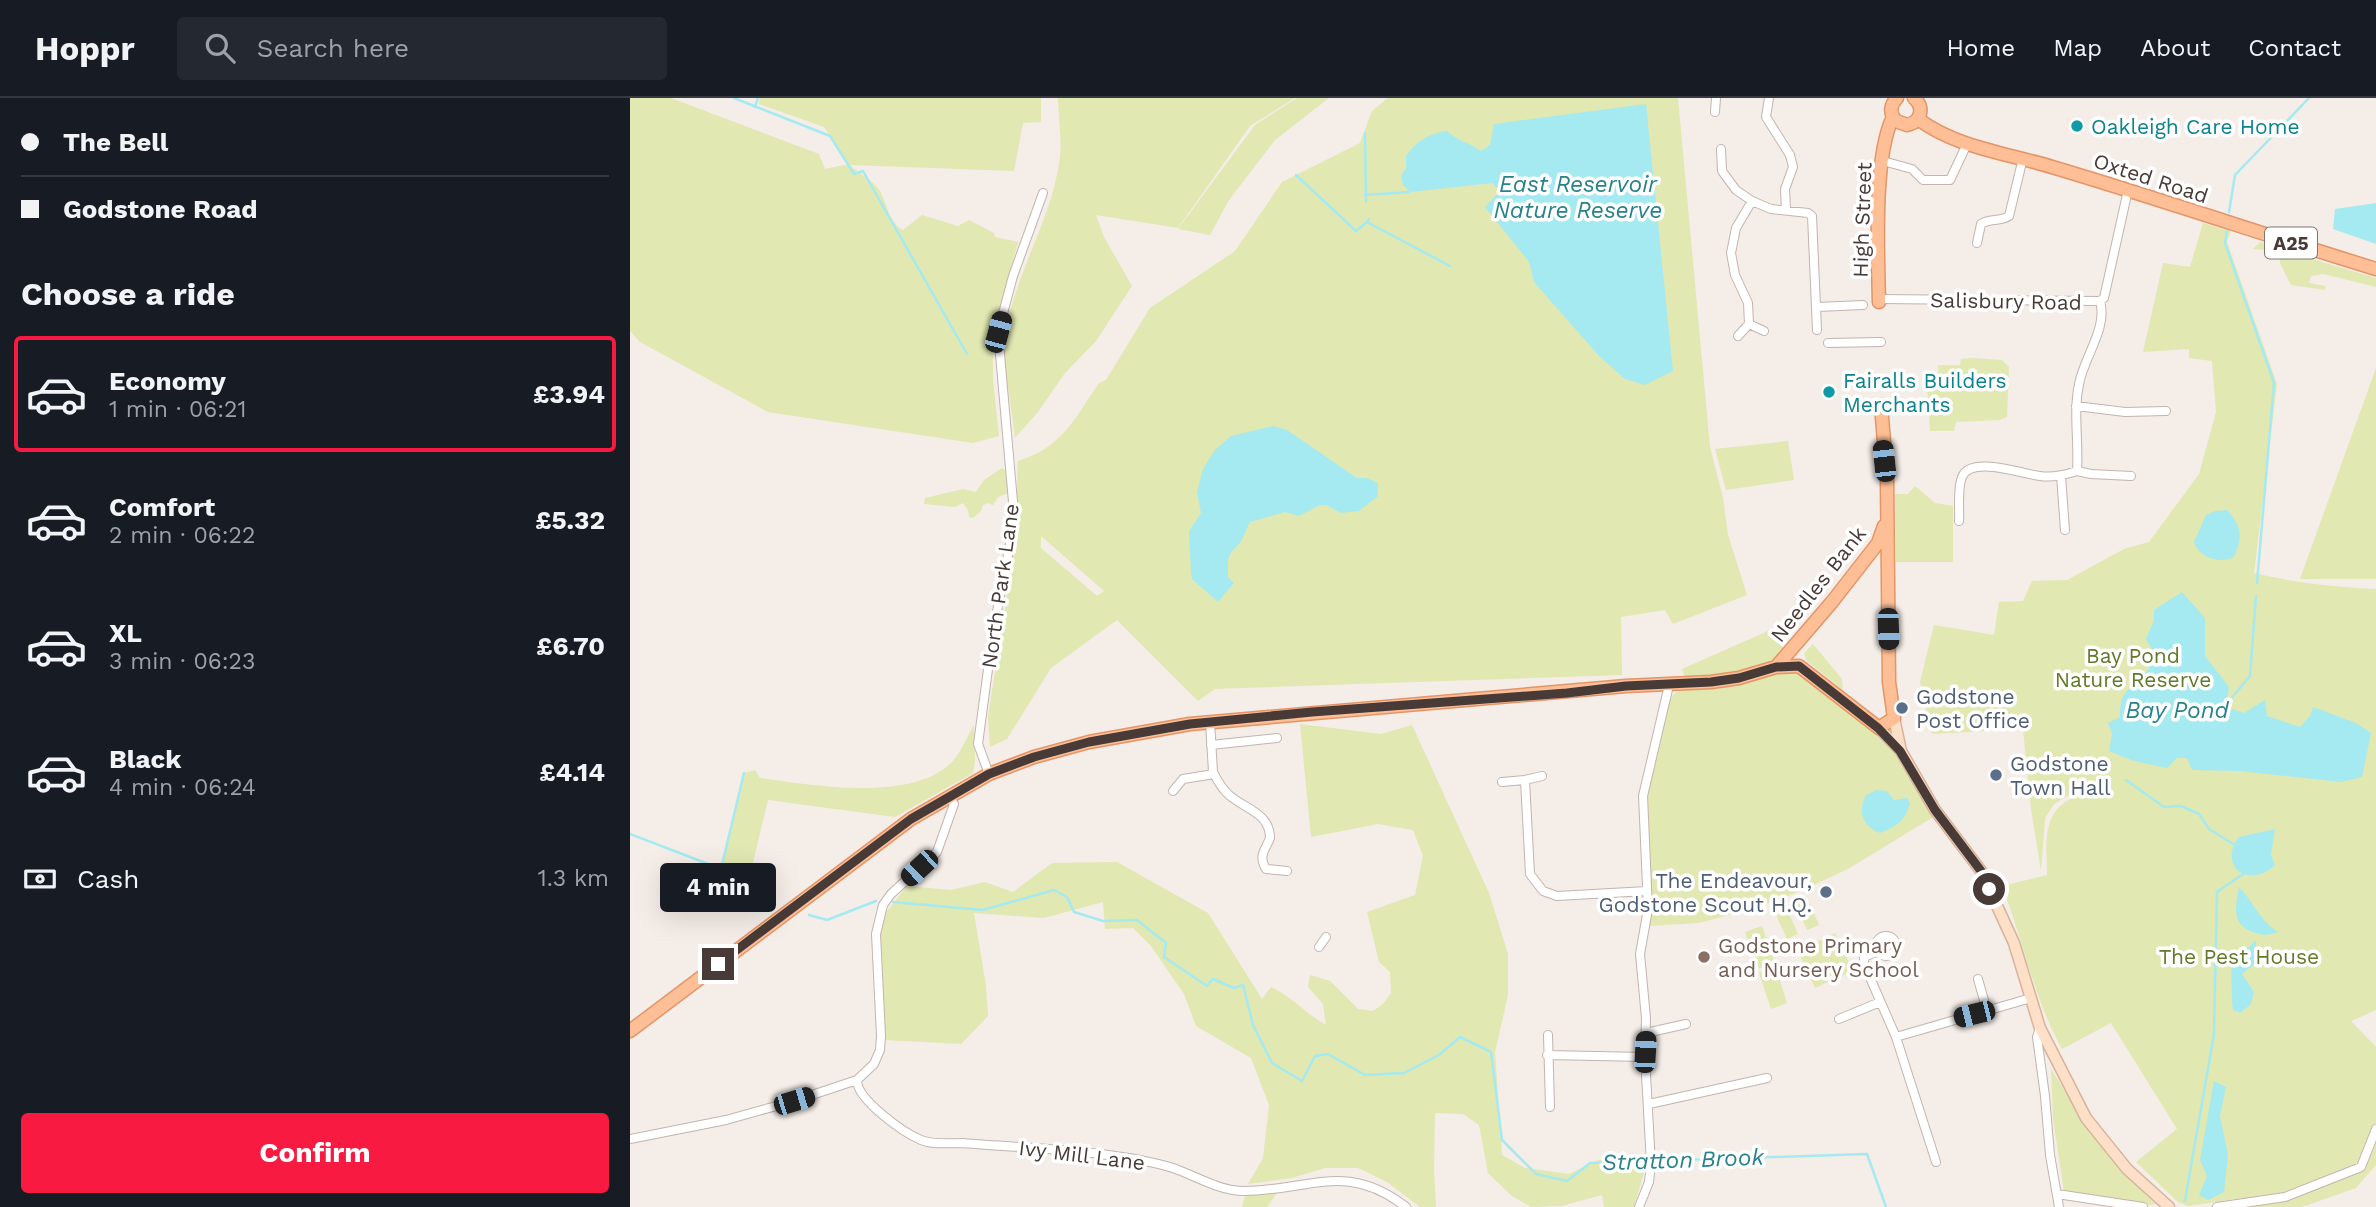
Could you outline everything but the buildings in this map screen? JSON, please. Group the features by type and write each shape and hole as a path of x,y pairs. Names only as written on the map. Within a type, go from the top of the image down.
{"main road":[{"name":"High Street","path":"1879,300 1877,256 1883,161 1886,132 1898,121 1891,107 1898,98"},
{"path":"1898,121 1913,123 1918,119 1921,109 1916,98"},
{"name":"Oxted Road","path":"1918,119 1940,134 1967,144 2128,190 2376,269"},
{"path":"1881,405 1886,480 1888,682 1900,751"},
{"name":"Needles Bank","path":"1776,667 1800,642 1874,548 1886,521"},
{"path":"1874,548 1887,557"},
{"path":"1799,666 1800,642"},
{"path":"630,1031 911,819 989,774 1034,757 1089,742 1210,722 1626,686 1669,685 1739,678 1776,667 1799,666 1878,728 1900,751 1935,810 1981,871 2014,943 2040,1028 2086,1118 2127,1169 2169,1207"},
{"path":"1878,728 1894,718"}],"street":[{"path":"1716,98 1716,112"},
{"path":"1765,99 1766,117 1790,155 1793,167 1785,189 1786,210"},
{"path":"1883,161 1912,169 1923,180 1950,180 1967,144"},
{"path":"1721,149 1722,171 1736,190 1771,209 1808,213 1814,219 1817,330"},
{"path":"1977,243 1981,224 1987,220 2000,220 2009,216 2023,158"},
{"name":"Salisbury Road","path":"1879,300 2101,301 2104,298 2128,190"},
{"name":"North Park Lane","path":"989,774 978,744 993,632 1014,513 998,332 1013,276 1043,193"},
{"path":"1738,336 1749,324 1748,303 1735,275 1731,253 1736,228 1752,201"},
{"path":"2077,471 2076,406 2079,382 2095,340 2103,309 2101,301"},
{"path":"1816,307 1863,305"},
{"path":"1749,324 1764,331"},
{"path":"1828,343 1881,342"},
{"path":"2076,406 2126,412 2166,411"},
{"path":"1959,521 1962,478 1968,470 1976,467 2041,476 2061,476 2077,471 2131,476"},
{"path":"2061,476 2065,530"},
{"path":"1639,1207 1649,1182 1651,1161 1640,954 1647,922 1643,796 1669,685"},
{"path":"1210,722 1214,774 1231,796 1261,815 1266,822 1270,838 1261,857 1266,869 1287,871"},
{"path":"1211,745 1277,738"},
{"path":"1173,791 1182,779 1214,774"},
{"path":"1502,782 1542,776"},
{"path":"1525,780 1531,874 1543,891 1557,896 1647,891"},
{"path":"630,1139 726,1120 805,1098 858,1080 874,1064 880,1049 876,934 878,918 891,894 937,852 954,804 949,796"},
{"path":"1319,947 1326,937"},
{"path":"1878,951 1864,957 1864,964 1896,1037 1936,1161"},
{"path":"1970,989 1979,982 1987,1011"},
{"path":"1896,1037 2031,998"},
{"path":"1839,1019 1880,1002"},
{"path":"1646,1033 1686,1024"},
{"path":"2040,1028 2037,1037 2050,1155 2059,1207"},
{"path":"1548,1035 1549,1107"},
{"path":"1547,1055 1645,1057"},
{"path":"1649,1104 1767,1078"},
{"name":"Ivy Mill Lane","path":"858,1080 857,1086 863,1096 882,1114 922,1140 1100,1153 1152,1162 1226,1189 1244,1191 1331,1180 1353,1180 1390,1195 1406,1207"},
{"path":"2217,1207 2285,1197 2361,1167 2376,1129"},
{"path":"2057,1194 2143,1207"}],"green space":[{"path":"630,98 671,98 819,154 825,169 849,164 824,127 759,104 760,98 1041,98 1041,122 1023,123 1014,171 850,165 877,187 891,218 903,230 922,215 958,226 969,220 994,233 995,237 1018,242 993,333 993,380 999,436 973,443 768,412 640,342 630,331"},
{"path":"1058,98 1295,98 1250,126 1178,228 1096,215 1104,237 1132,286 1096,341 1065,373 1038,412 1015,438 1005,340 1012,305 1056,179 1060,157"},
{"path":"1297,98 1329,98 1275,140 1229,200 1210,235 1178,229 1255,125"},
{"path":"1388,98 1678,98 1710,447 1723,498 1728,535 1747,595 1673,624 1665,610 1621,617 1622,675 1215,689 1198,701 1117,620 1051,668 1007,739 990,747 988,717 1015,542 1018,461 1046,448 1066,430 1099,383 1106,380 1150,308 1235,251 1282,182 1360,143 1372,111","holes":["1041,536 1104,591 1097,596 1041,548"]},
{"path":"2203,223 2231,231 2227,242 2277,384 2254,573 2315,584 2376,589 2376,1010 2351,1021 2376,1047 2376,1165 2356,1188 2302,1207 2215,1207 2243,1198 2188,1206 2178,1202 2136,1162 2177,1129 2111,1023 2062,1049 2036,989 2002,886 2047,875 2048,830 2056,811 2064,803 2078,796 2102,794 2101,787 2088,784 2054,804 2045,818 2041,871 2031,809 2023,729 1932,734 1920,682 1934,625 1994,635 1999,602 2023,601 2032,581 2067,580 2124,549 2149,542 2199,474 2216,412 2212,361 2189,358 2189,349 2143,352 2163,263 2190,267"},
{"path":"2260,242 2376,278 2376,287 2323,274 2311,276 2309,283 2325,286 2325,290 2291,285 2280,263 2279,251 2253,249"},
{"path":"1961,359 2002,360 2009,367 2007,417 2000,420 1956,422 1954,431 1930,431 1928,395 1923,373 1939,372 1938,365 1960,365"},
{"path":"2376,368 2376,579 2300,579"},
{"path":"1788,441 1794,480 1726,490 1715,449"},
{"path":"1002,468 1006,471 1008,493 998,497 993,505 983,505 973,518 969,517 963,503 955,507 924,504 925,498 963,489 976,492 984,480"},
{"path":"1915,486 1935,503 1953,506 1953,562 1896,562 1895,494 1908,494"},
{"path":"1768,631 1786,651 1774,659 1738,673 1685,679 1682,669"},
{"path":"1813,644 1842,679 1843,690 1806,660 1804,653"},
{"path":"1793,669 1802,672 1888,741 1935,816 1848,869 1798,892 1758,907 1699,923 1648,926 1652,883 1645,821 1646,794 1669,701 1675,693 1687,689 1734,685"},
{"path":"1300,724 1381,734 1412,725 1489,893 1508,954 1508,995 1495,1052 1502,1155 1525,1168 1569,1174 1599,1160 1648,1159 1634,1207 1604,1207 1602,1195 1562,1206 1531,1207 1512,1196 1488,1173 1479,1125 1463,1114 1435,1113 1436,1207 1420,1207 1387,1182 1358,1168 1325,1168 1292,1178 1248,1184 1263,1158 1269,1105 1251,1058 1196,1026 1184,994 1151,946 1133,928 1105,929 1103,902 1044,918 974,913 988,1016 961,1044 884,1040 879,947 884,915 907,886 951,890 985,882 1013,892 1052,863 1117,862 1208,913 1262,999 1271,987 1326,1025 1323,1004 1308,987 1310,975 1330,981 1358,1009 1373,1011 1383,1004 1391,993 1390,972 1379,962 1367,912 1415,895 1423,856 1413,830 1378,824 1311,837"},
{"path":"974,725 973,773 895,817 768,800 750,875 751,899 721,869 744,773 755,770 760,778 833,787 887,787 912,783 934,775 952,762"},
{"path":"1808,900 1819,925 1807,930 1796,905"},
{"path":"1787,909 1798,934 1787,939 1776,915"},
{"path":"1762,926 1775,963 1757,969 1745,932"},
{"path":"1835,933 1853,971 1815,988 1798,951"},
{"path":"1776,968 1787,1003 1771,1009 1759,973"},
{"path":"2051,1069 2083,1120 2120,1170 2155,1204 2064,1192 2053,1118"},
{"path":"1279,1190 1267,1207 1242,1207 1246,1193"}],"water":[{"name":"East Reservoir Nature Reserve","path":"1646,104 1673,371 1645,385 1625,379 1599,356 1534,282 1529,262 1485,207 1499,192 1493,183 1410,192 1403,185 1401,175 1406,169 1406,156 1410,150 1434,134 1447,131 1481,151 1490,145 1494,124"},
{"path":"2376,203 2376,244 2333,229 2335,209"},
{"path":"1273,426 1287,430 1357,478 1367,478 1378,483 1378,496 1359,511 1341,513 1326,505 1320,505 1299,516 1285,512 1250,522 1242,540 1229,558 1228,577 1234,583 1218,602 1192,579 1191,573 1189,531 1201,513 1197,492 1203,469 1215,450 1231,436"},
{"path":"2227,510 2236,522 2240,538 2234,557 2216,560 2200,552 2194,542 2206,515"},
{"name":"Bay Pond","path":"2182,592 2205,618 2205,656 2229,687 2226,707 2244,713 2265,700 2267,716 2300,727 2310,716 2313,707 2356,723 2371,733 2362,777 2341,782 2239,771 2192,770 2187,758 2177,758 2167,768 2134,761 2109,751 2112,734 2108,723 2120,717 2124,695 2142,678 2156,656 2146,639 2154,620 2154,610"},
{"path":"1876,790 1887,791 1894,800 1907,798 1910,803 1900,822 1880,833 1869,827 1862,813 1866,795"},
{"path":"2275,829 2271,855 2275,865 2255,875 2246,875 2239,871 2232,857 2239,837"},
{"path":"2239,887 2266,922 2278,932 2262,935 2242,926 2236,909"},
{"path":"2256,940 2256,963 2242,974 2254,992 2251,1004 2240,1013 2233,1010 2231,959"},
{"path":"2214,1081 2226,1087 2220,1116 2228,1155 2224,1192 2208,1200 2199,1195 2207,1176 2200,1160"}],"waterway":[{"path":"734,98 830,136 854,174 863,171 967,354"},
{"path":"755,107 758,98"},
{"path":"2229,212 2235,175 2309,98"},
{"path":"1365,133 1366,201"},
{"path":"1296,175 1356,231 1367,222"},
{"path":"1365,195 1410,192"},
{"path":"1369,219 1367,222 1450,266"},
{"path":"2227,229 2225,243 2274,383 2257,583"},
{"path":"2224,707 2250,676 2256,596"},
{"path":"721,869 744,773"},
{"path":"2126,780 2164,807 2181,806 2199,814 2209,829 2235,845"},
{"name":"Stratton Brook","path":"630,834 721,869 750,875 751,899"},
{"path":"2185,1201 2214,1034 2217,892 2243,872"},
{"name":"Stratton Brook","path":"893,902 983,910 1054,890 1067,897 1074,912 1103,921 1137,920 1166,943 1164,957 1207,986 1213,979 1234,988 1243,985 1253,1025 1272,1063 1302,1081 1315,1056 1328,1054 1365,1075 1404,1073 1439,1055 1460,1037 1491,1052 1502,1140 1536,1174 1567,1181 1590,1163 1867,1154 1886,1207"},
{"name":"Stratton Brook","path":"809,915 827,920 876,901"}],"place":[{"name":"Oakleigh Care Home","path":"2077,126"},
{"name":"Fairalls Builders Merchants","path":"1829,392"},
{"name":"Godstone Post Office","path":"1902,708"},
{"name":"Godstone Town Hall","path":"1996,775"},
{"name":"The Endeavour, Godstone Scout H.Q.","path":"1826,892"},
{"name":"Godstone Primary and Nursery School","path":"1704,957"}],"route":[{"path":"718,964 911,819 989,774 1034,757 1089,742 1190,724 1626,686 1711,682 1739,678 1776,667 1799,666 1878,728 1900,751 1935,810 1981,871 1989,889"}],"park label":[{"name":"Bay Pond Nature Reserve","path":"2133,667"},
{"name":"The Pest House","path":"2239,956"}]}
